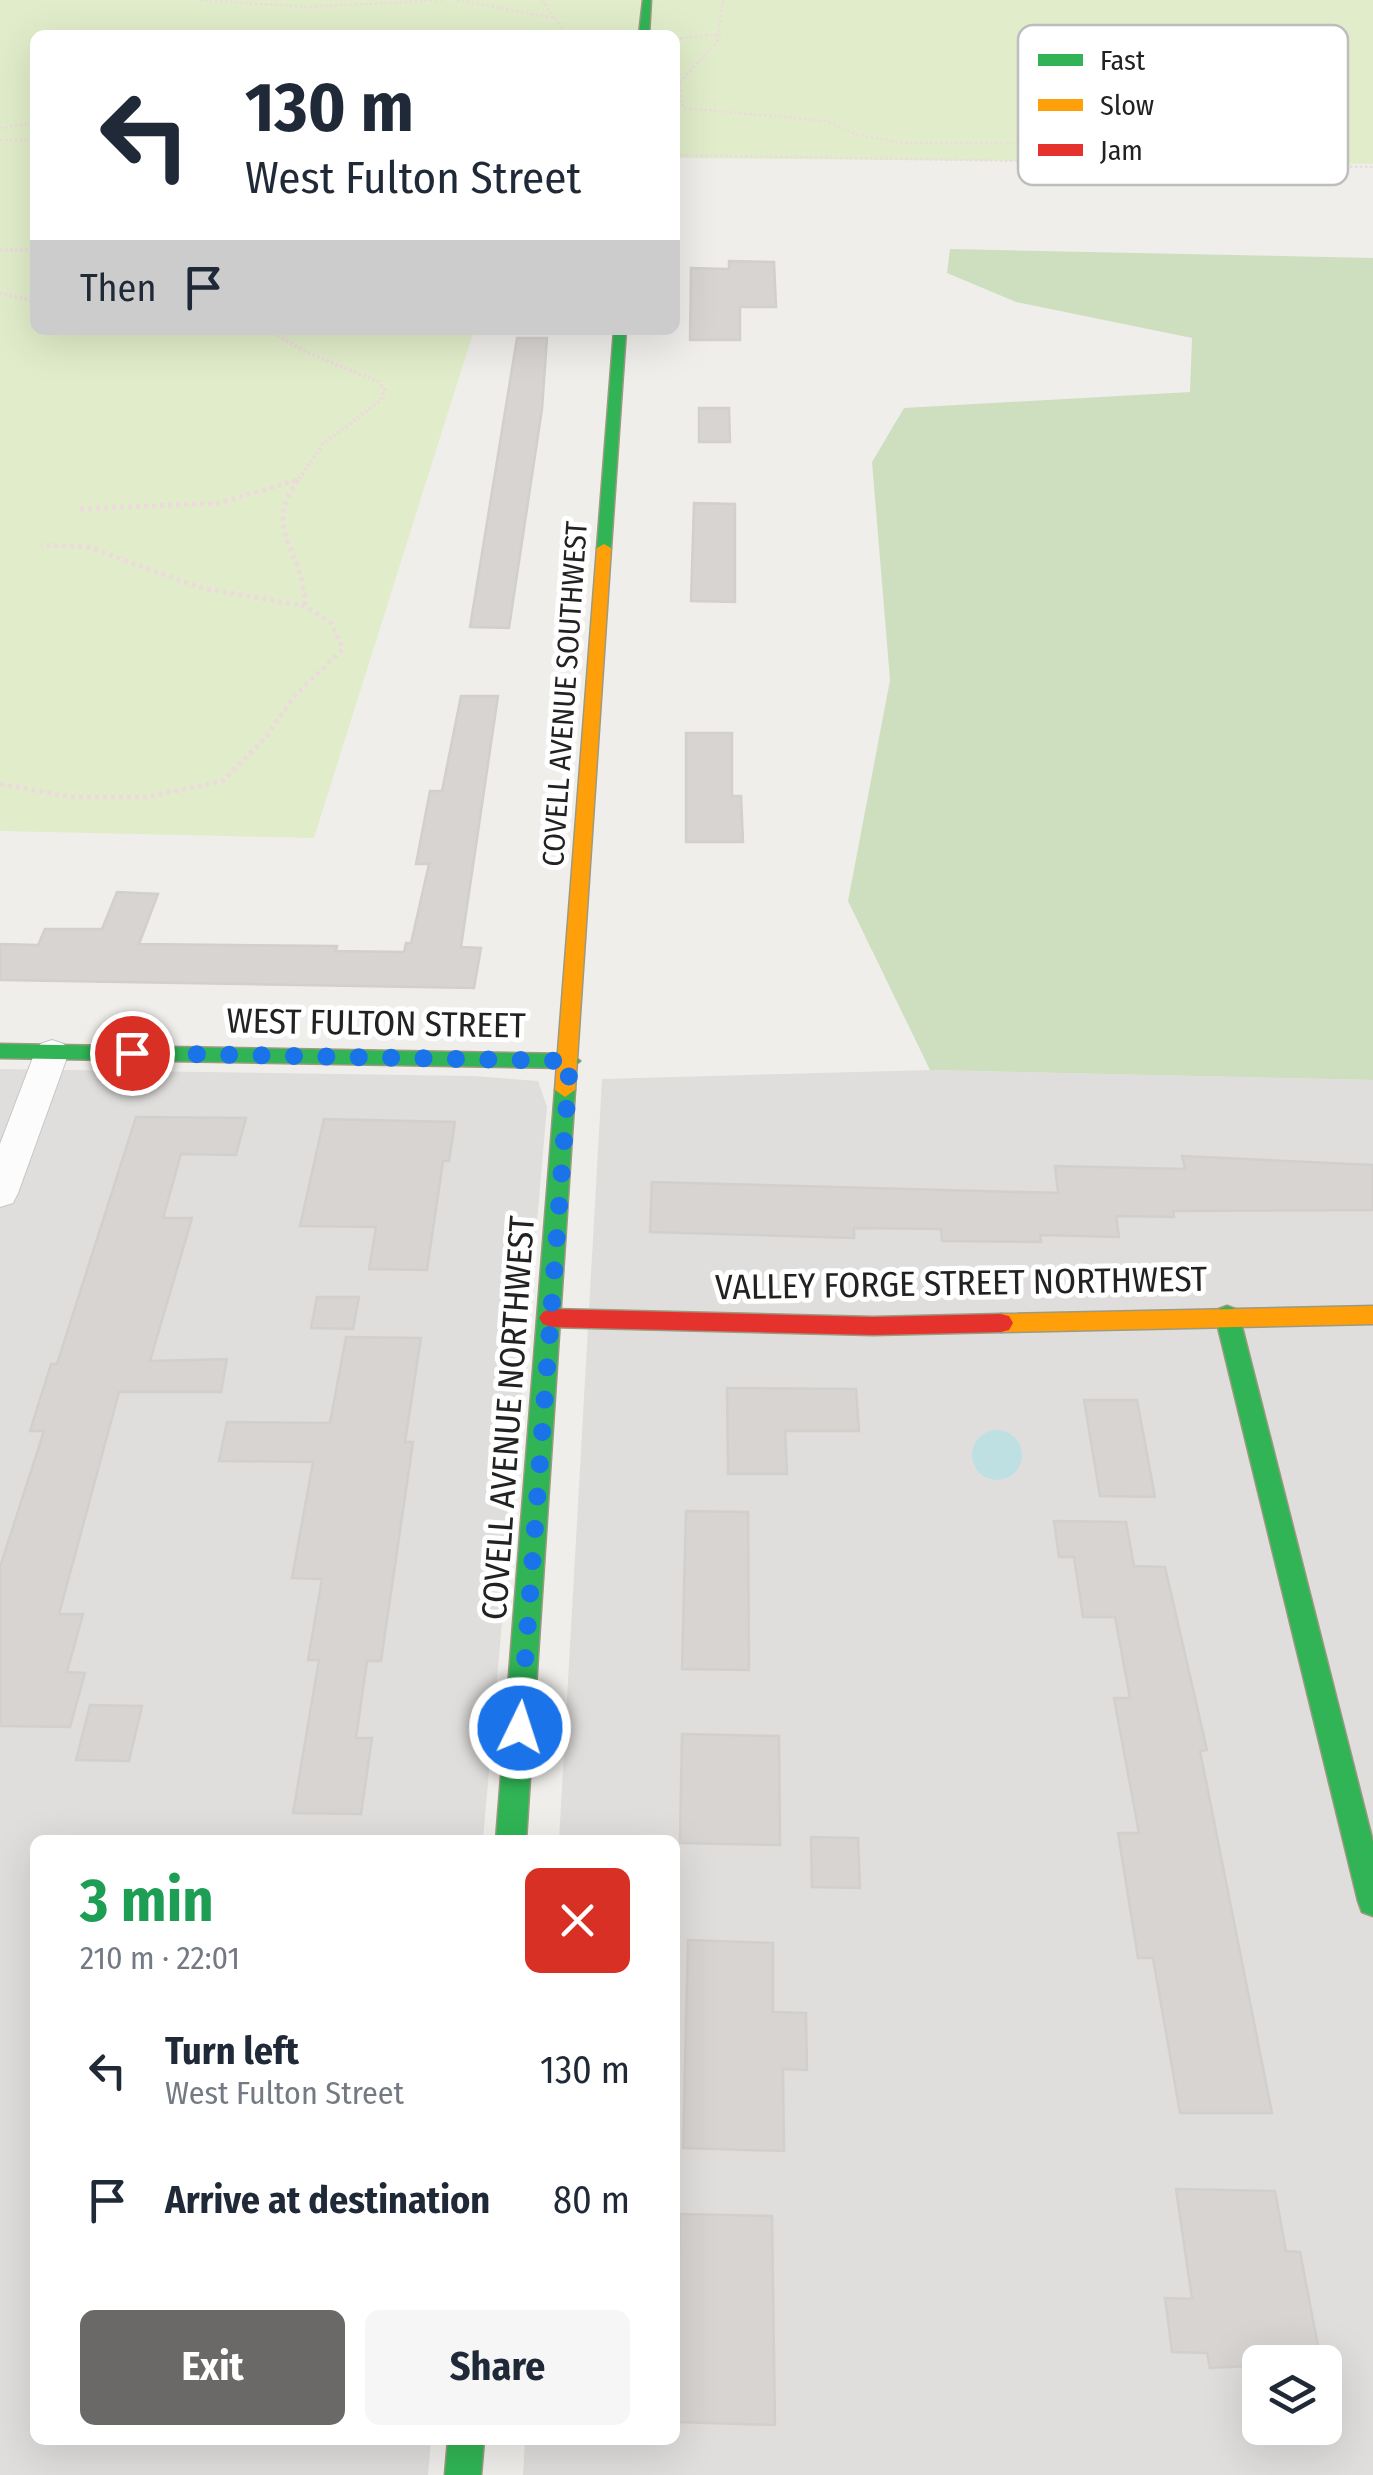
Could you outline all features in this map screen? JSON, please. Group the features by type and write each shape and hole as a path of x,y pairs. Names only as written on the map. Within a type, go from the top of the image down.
{"street":[{"path":"644,30 646,0"},
{"name":"COVELL AVENUE SOUTHWEST","path":"570,1061 620,335"},
{"name":"WEST FULTON STREET","path":"0,1050 570,1061"},
{"path":"0,1192 52,1052"},
{"name":"COVELL AVENUE NORTHWEST","path":"511,1835 570,1061"},
{"path":"1227,1315 1373,1901"},
{"name":"VALLEY FORGE STREET NORTHWEST","path":"551,1318 873,1326 1227,1315 1373,1315"},
{"path":"463,2475 466,2445"}],"path":[{"path":"200,0 308,7 442,0"},
{"path":"457,0 555,18"},
{"path":"541,0 564,30"},
{"path":"680,83 694,64 718,48 723,0"},
{"path":"680,38 720,34"},
{"path":"680,90 683,108 827,121 858,135 904,143 1018,143"},
{"path":"0,128 30,123"},
{"path":"0,140 30,140"},
{"path":"680,155 1018,161"},
{"path":"1348,167 1373,167"},
{"path":"0,250 30,250"},
{"path":"0,294 30,300"},
{"path":"277,335 306,352 380,382 385,390 380,400 323,444 282,503 280,528 296,550 305,575 305,606"},
{"path":"80,509 196,510 259,498 299,479"},
{"path":"0,784 72,797 148,797 222,781 266,737 296,694 344,649 331,623 305,606 201,588 88,547 42,545"}],"shaded area":[{"path":"0,1069 474,1076 538,1081 547,1107 483,1835 30,1835 30,2445 431,2445 428,2475 0,2475"},
{"path":"931,1070 1373,1080 1373,2475 523,2475 525,2445 680,2445 680,1835 559,1835 602,1079"}],"green space":[{"path":"0,0 1373,0 1373,164 1348,164 1348,25 1018,25 1018,161 680,158 680,30 30,30 30,335 472,335 314,838 0,831"},
{"path":"950,249 1373,258 1373,1080 930,1070 848,901 890,680 872,462 904,408 1190,392 1192,338 1016,302 947,273"}],"water":[{"path":"997,1430 1015,1437 1022,1455 1015,1473 997,1480 979,1473 972,1455 979,1437"}],"building":[{"path":"729,261 774,262 776,307 740,307 740,340 690,340 691,268 729,269"},
{"path":"517,338 547,338 542,409 509,628 470,627"},
{"path":"699,408 729,408 730,442 699,442"},
{"path":"694,503 735,504 735,602 691,601"},
{"path":"461,696 498,696 461,947 481,948 474,988 0,980 0,944 38,945 45,929 102,929 117,892 158,894 139,944 337,946 336,951 404,952 406,943 411,943 429,864 416,864 430,791 442,791"},
{"path":"686,733 732,733 732,796 741,796 743,842 686,842"},
{"path":"136,1117 246,1118 236,1155 181,1154 163,1218 192,1218 150,1361 227,1359 221,1392 119,1392 59,1614 83,1614 67,1672 85,1673 70,1727 0,1726 0,1567 44,1431 30,1431 51,1364 57,1364"},
{"path":"324,1119 455,1122 449,1161 443,1161 427,1270 369,1269 376,1227 300,1226"},
{"path":"1182,1156 1373,1165 1373,1210 1173,1211 1174,1217 1116,1216 1119,1237 1040,1235 1041,1242 942,1241 941,1229 854,1228 854,1238 650,1232 652,1182 1058,1193 1055,1166 1185,1169"},
{"path":"317,1297 359,1297 353,1329 311,1328"},
{"path":"346,1337 421,1338 405,1442 413,1442 381,1661 367,1661 356,1738 372,1738 361,1814 293,1813 319,1660 308,1660 322,1579 292,1578 313,1462 219,1461 227,1422 330,1423"},
{"path":"727,1388 856,1389 859,1431 785,1431 787,1474 728,1474"},
{"path":"1084,1400 1137,1400 1155,1497 1100,1496"},
{"path":"686,1511 748,1512 749,1670 682,1669"},
{"path":"1054,1521 1126,1522 1134,1566 1165,1567 1207,1750 1200,1751 1272,2113 1180,2113 1153,1958 1138,1958 1118,1833 1139,1833 1114,1698 1130,1698 1115,1617 1083,1617 1074,1557 1059,1557"},
{"path":"90,1705 142,1706 129,1761 76,1760"},
{"path":"682,1734 779,1736 780,1845 680,1843"},
{"path":"811,1837 858,1838 860,1888 812,1887"},
{"path":"688,1940 773,1943 773,2012 806,2013 807,2070 783,2069 784,2151 683,2148"},
{"path":"1176,2189 1275,2191 1286,2251 1300,2252 1318,2345 1242,2345 1242,2366 1210,2368 1207,2353 1172,2352 1165,2298 1192,2299"},
{"path":"680,2214 772,2216 775,2425 680,2422"}],"traffic: fast":[{"path":"644,30 647,0"},
{"path":"604,548 620,335"},
{"path":"0,1051 570,1061"},
{"path":"511,1835 565,1090"},
{"path":"1227,1315 1373,1901"},
{"path":"463,2475 466,2445"}],"traffic: slow":[{"path":"565,1090 604,548"},
{"path":"1001,1323 1373,1315"}],"traffic: jam":[{"path":"551,1318 873,1326 1001,1323"}],"route":[{"path":"132,1053 570,1061 520,1728"}]}
